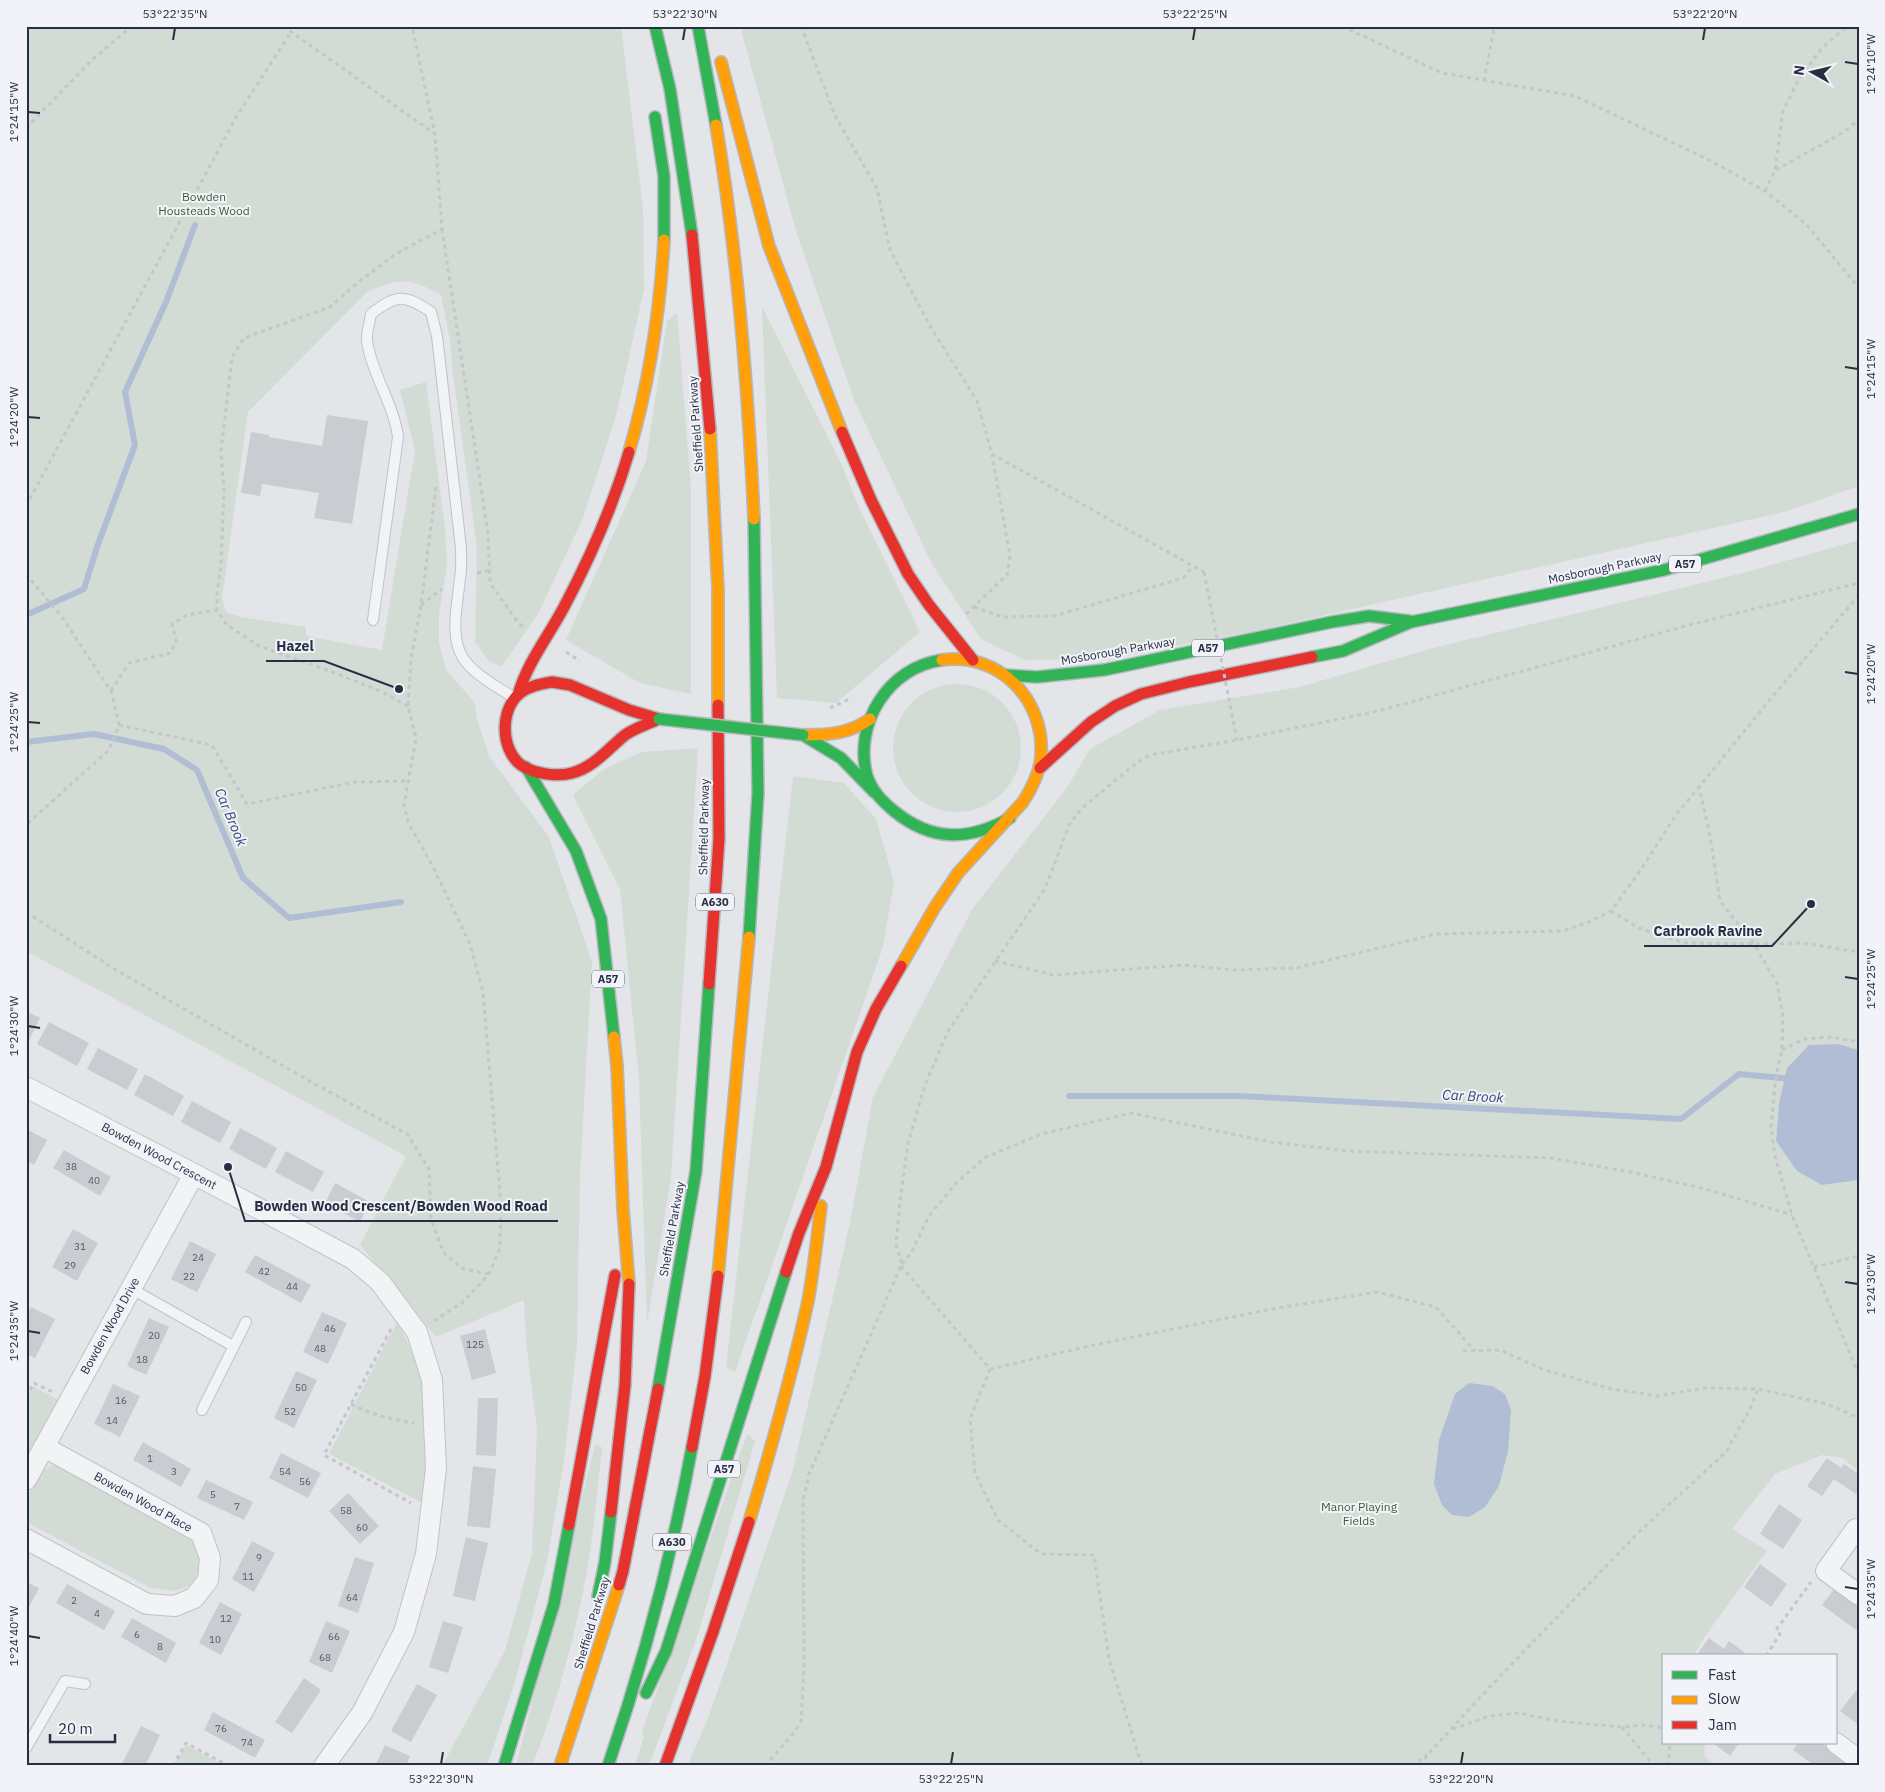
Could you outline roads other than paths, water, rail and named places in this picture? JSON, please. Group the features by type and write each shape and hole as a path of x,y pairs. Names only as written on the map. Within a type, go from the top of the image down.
{"highway":[{"name":"Sheffield Parkway","path":"560,1766 623,1571 661,1376 696,1172 719,839 718,590 708,397 690,218 670,89 655,26"},
{"name":"A630","path":"608,1766 626,1716 661,1594 687,1480 702,1397 714,1313 757,824 758,594 748,411 733,241 717,133 698,26"},
{"path":"718,51 752,185 775,264 851,455 908,574 929,605 973,660"},
{"path":"517,697 526,670 574,590 612,502 638,423 657,319 664,246 664,176 653,104"},
{"name":"Mosborough Parkway","path":"1040,768 1091,722 1115,706 1141,694 1189,682 1343,651 1411,622 1664,570 1859,514"},
{"name":"Mosborough Parkway","path":"1005,675 1037,678 1104,670 1332,622 1369,616 1411,622"},
{"name":"A57","path":"613,1766 666,1651 797,1238 826,1168 853,1066 879,1002 931,912 966,862 1010,818 1035,784 1040,768 1041,733 1037,716 1029,700 1018,686 1005,675 990,666 973,660 955,658 937,660 919,665 904,674 890,685 878,700 866,732 865,748 869,780 875,793"},
{"name":"A57","path":"594,1611 605,1562 625,1385 629,1275 623,1209 617,1066 601,919 576,851 526,767 518,762 509,749 505,731 507,713 517,697 543,683 560,683 581,689 629,710 659,719 803,735 831,735 850,732 862,726 870,719"},
{"path":"526,767 553,774 580,770 611,749 625,735 659,719"},
{"name":"A57","path":"803,735 841,758 903,820 927,832 953,836 979,832 994,828 1010,818"},
{"path":"665,1766 731,1579 781,1414 808,1298 826,1168"},
{"path":"504,1766 554,1604 613,1288 623,1209"},
{"path":"560,1766 586,1649"}],"street":[{"name":"Bowden Wood Crescent","path":"26,1087 353,1259 380,1282 402,1309 417,1332 432,1380 435,1426 436,1468 426,1554 404,1632 362,1713 324,1766"},
{"name":"Bowden Wood Drive","path":"26,1480 194,1174"},
{"name":"Bowden Wood Place","path":"26,1539 147,1604 175,1606 194,1598 208,1580 210,1558 201,1533 44,1447"},
{"path":"1856,1529 1826,1571 1859,1595"},
{"path":"1837,1744 1859,1760"}],"lane":[{"path":"374,620 398,437 397,425 375,368 367,339 371,314 389,300 412,299 431,312 437,336 461,548 461,576 455,616 456,636 462,657 476,672 517,697"},
{"path":"130,1288 233,1346"},
{"path":"202,1410 246,1322"},
{"path":"27,1744 65,1681 85,1684"}],"water":[{"path":"1838,1044 1859,1050 1859,1180 1822,1185 1797,1171 1776,1141 1779,1103 1787,1068 1809,1045"},
{"path":"1469,1383 1492,1386 1505,1394 1511,1411 1508,1451 1499,1486 1485,1507 1469,1517 1452,1515 1442,1505 1434,1484 1439,1440 1455,1394"}],"waterway":[{"path":"26,615 84,589 97,547 135,445 125,392 166,302 195,225"},
{"name":"Car Brook","path":"26,742 94,734 164,749 197,770 243,878 289,918 401,902"},
{"name":"Car Brook","path":"1069,1096 1240,1096 1681,1119 1739,1074 1792,1079"}],"place":[{"name":"Hazel","path":"399,689"},
{"name":"Carbrook Ravine","path":"1811,904"},
{"name":"Bowden Wood Crescent/Bowden Wood Road","path":"228,1167"}],"park label":[{"name":"Bowden Housteads Wood","path":"204,204"},
{"name":"Manor Playing Fields","path":"1359,1514"}]}
